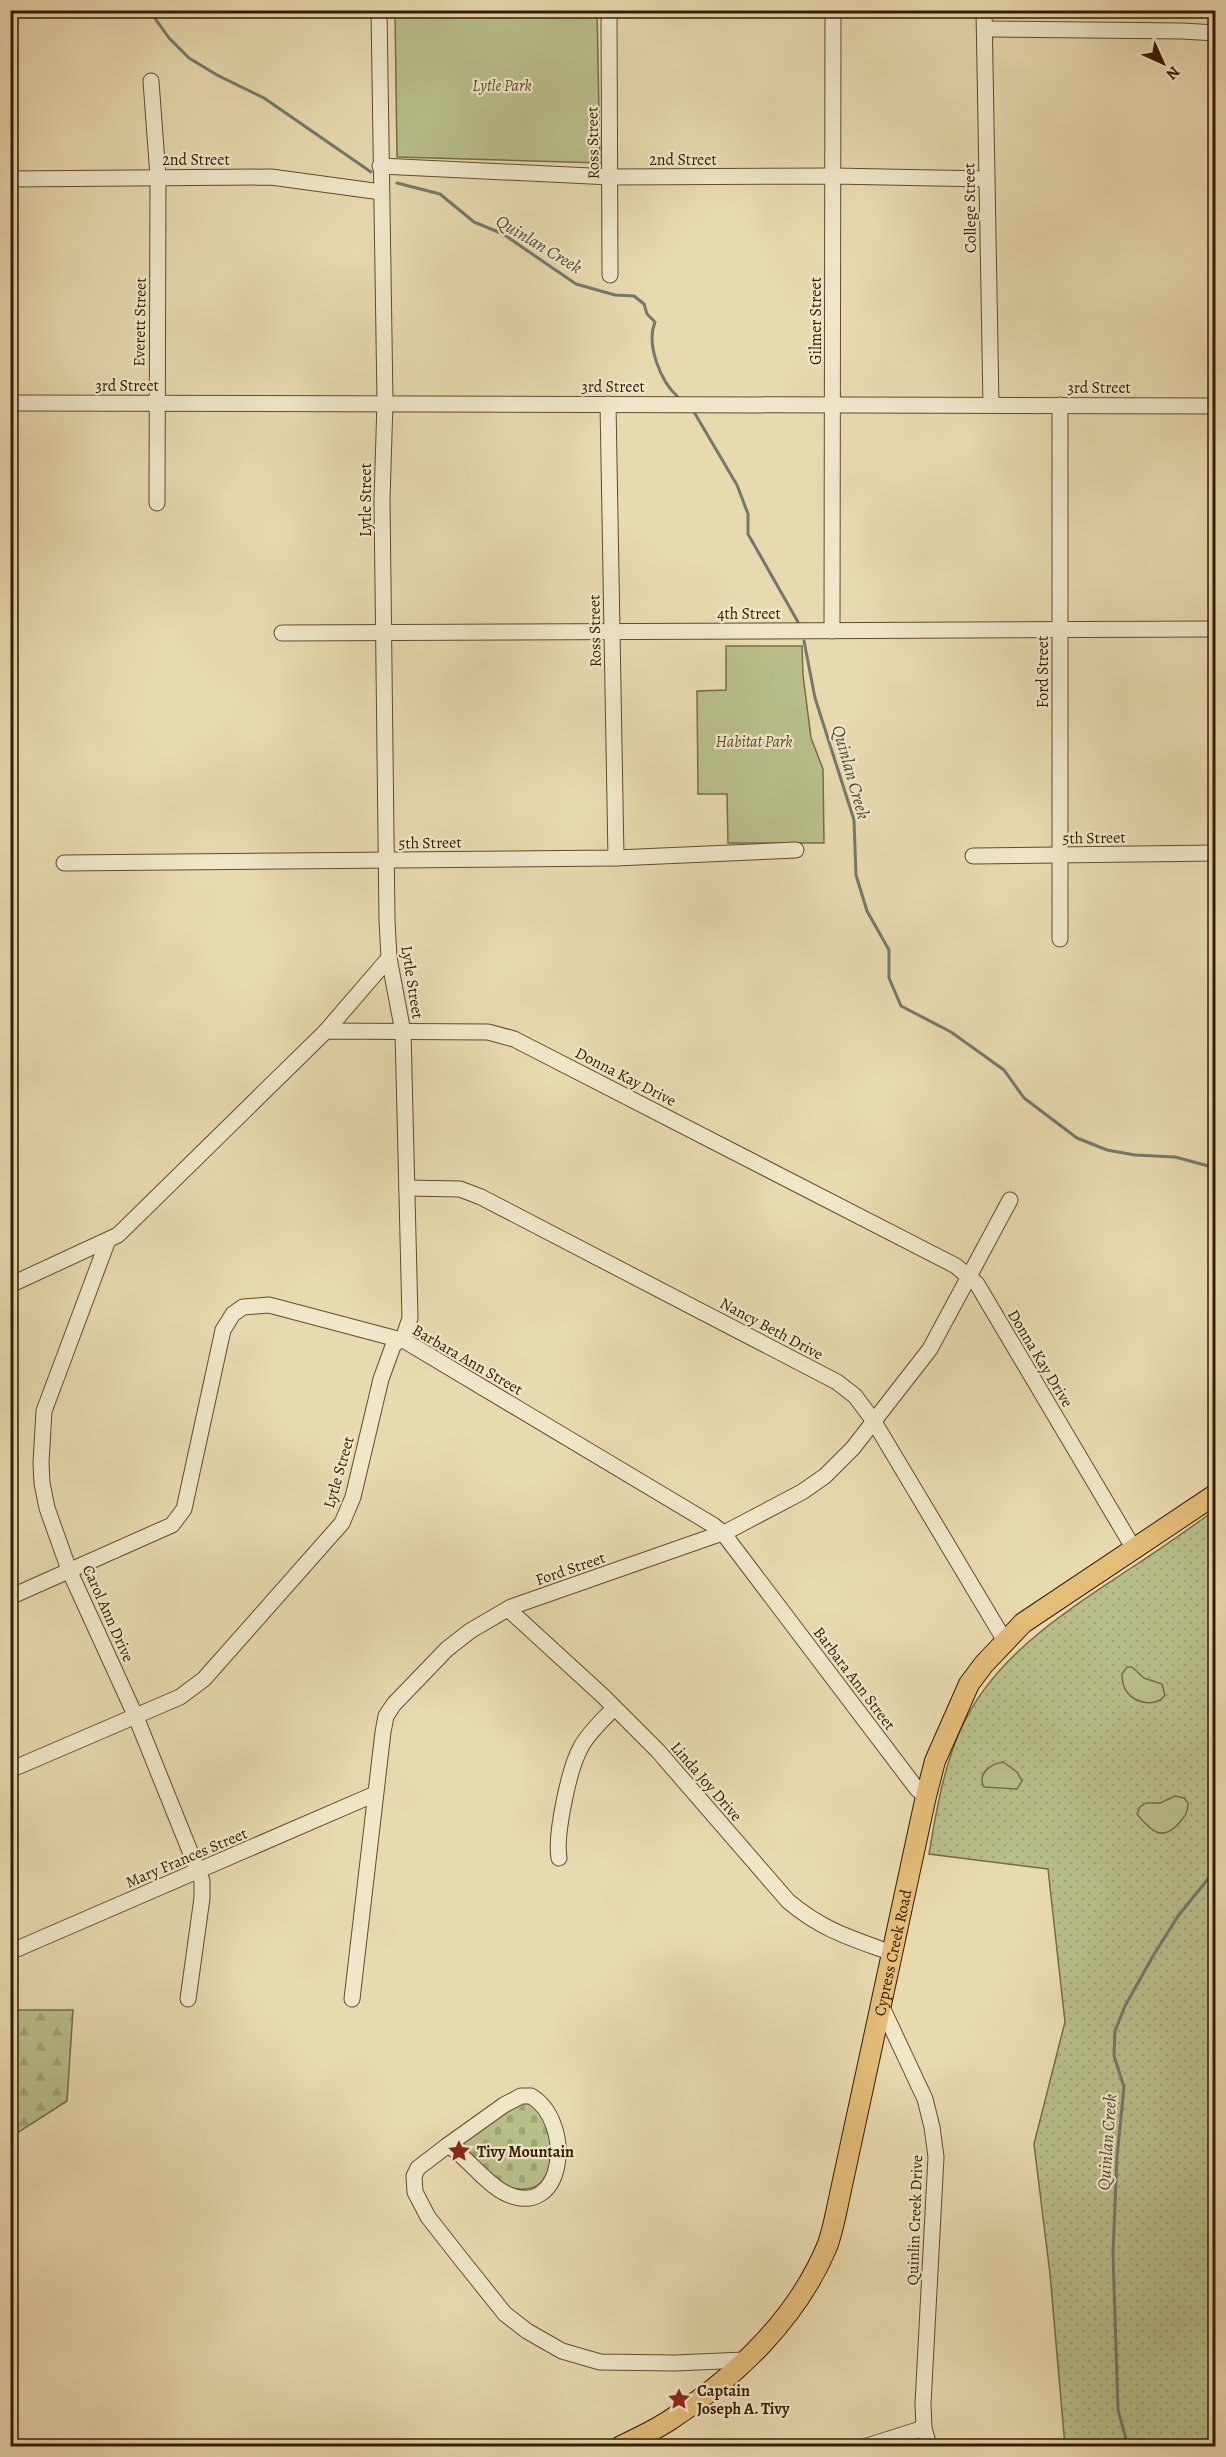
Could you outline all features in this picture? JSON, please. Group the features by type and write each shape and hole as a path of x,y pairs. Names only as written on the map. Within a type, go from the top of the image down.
{"main road":[{"name":"Cypress Creek Road","path":"621,2446 670,2421 746,2360 788,2314 814,2273 828,2242 926,1796 935,1761 959,1703 984,1664 1005,1641 1047,1605 1215,1494"}],"street":[{"name":"Lytle Street","path":"10,1770 180,1697 204,1679 342,1523 353,1497 381,1379 393,1346 404,1336 410,1318 403,1032 389,958 382,500 385,402 379,10"},
{"name":"Ross Street","path":"609,10 610,275"},
{"name":"Gilmer Street","path":"832,631 833,10"},
{"name":"College Street","path":"984,10 991,405"},
{"path":"985,29 1215,33"},
{"name":"Everett Street","path":"151,81 158,177 157,503"},
{"name":"2nd Street","path":"381,166 611,177 833,176 987,179"},
{"name":"2nd Street","path":"10,179 272,177 381,192"},
{"name":"3rd Street","path":"10,403 385,402 1215,406"},
{"name":"Ross Street","path":"608,404 616,858"},
{"name":"Ford Street","path":"1060,405 1060,939"},
{"name":"4th Street","path":"282,633 1215,629"},
{"name":"5th Street","path":"64,863 616,858 796,850"},
{"name":"5th Street","path":"974,856 1215,853"},
{"path":"10,1285 118,1235 326,1031 389,958"},
{"name":"Donna Kay Drive","path":"326,1031 488,1032 514,1039 956,1266 976,1284 1134,1549"},
{"name":"Nancy Beth Drive","path":"407,1188 460,1190 482,1197 837,1382 855,1396 873,1420 1005,1641"},
{"name":"Ford Street","path":"352,1999 386,1716 394,1704 447,1649 470,1630 508,1609 723,1533 814,1485 845,1456 930,1349 1010,1200"},
{"name":"Carol Ann Drive","path":"108,1240 44,1411 40,1463 42,1483 47,1508 69,1570 136,1717 202,1881 202,1898 188,1999"},
{"name":"Barbara Ann Street","path":"10,1597 172,1525 184,1509 223,1330 233,1314 243,1307 269,1305 400,1340 723,1533 916,1789 926,1796"},
{"name":"Linda Joy Drive","path":"508,1609 657,1750 788,1901 814,1922 833,1932 892,1953"},
{"path":"559,1858 558,1836 576,1758 588,1736 615,1708"},
{"name":"Mary Frances Street","path":"10,1952 375,1794"},
{"name":"Quinlin Creek Drive","path":"881,2005 925,2099 936,2157 923,2404 924,2428 929,2446"},
{"path":"448,2145 464,2155 494,2186 505,2193 518,2197 530,2197 548,2188 558,2168 559,2151 552,2120 546,2109 531,2096 521,2096 504,2105 448,2145 418,2168 414,2176 415,2192 428,2217 505,2314 527,2331 562,2351 600,2362 664,2363 746,2360"},
{"path":"867,2446 924,2428"}],"green space":[{"name":"Lytle Park","path":"395,11 597,11 600,163 397,157"},
{"name":"Habitat Park","path":"726,646 802,646 803,675 811,738 823,769 824,843 728,843 727,794 698,794 697,691 726,690"},
{"path":"1215,1510 1215,2446 1065,2446 1050,2274 1034,2144 1065,2022 1048,1869 929,1854 941,1791 954,1746 974,1705 990,1681 1031,1640 1077,1604"},
{"path":"1127,1667 1132,1667 1144,1678 1162,1684 1165,1695 1151,1703 1135,1699 1127,1692 1122,1679 1122,1674"},
{"path":"1003,1762 1017,1772 1022,1781 1017,1789 984,1787 982,1778 986,1770"},
{"path":"1175,1796 1184,1798 1188,1803 1187,1809 1179,1823 1167,1832 1156,1832 1137,1814 1140,1807 1146,1803 1160,1803"},
{"path":"11,2010 73,2010 67,2101 11,2137"},
{"path":"524,2102 533,2104 548,2124 551,2157 550,2167 541,2182 535,2187 517,2189 505,2186 494,2179 455,2144"}],"waterway":[{"name":"Quinlan Creek","path":"149,10 169,38 189,58 217,75 264,98 371,172"},
{"name":"Quinlan Creek","path":"397,183 440,194 474,222 503,234 576,284 615,295 634,296 644,304 647,314 655,322 652,341 656,362 671,390 678,397"},
{"name":"Quinlan Creek","path":"694,412 737,485 748,514 748,534 798,622"},
{"name":"Quinlan Creek","path":"804,641 815,698 854,820 856,875 867,911 889,950 889,978 901,1006 951,1032 1004,1070 1024,1098 1077,1138 1107,1150 1135,1155 1175,1157 1216,1168"},
{"name":"Quinlan Creek","path":"1128,2446 1118,2410 1113,2253 1117,2157 1124,2087 1114,2056 1115,2031 1125,2006 1153,1956 1178,1916 1216,1869"}],"place":[{"name":"Tivy Mountain","path":"459,2151"},
{"name":"Captain Joseph A. Tivy","path":"679,2399"}]}
